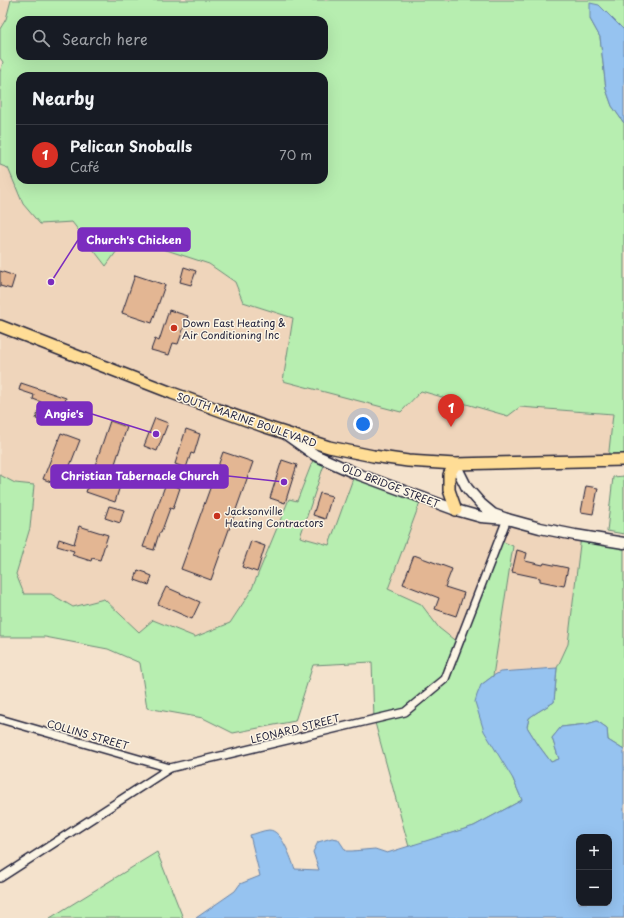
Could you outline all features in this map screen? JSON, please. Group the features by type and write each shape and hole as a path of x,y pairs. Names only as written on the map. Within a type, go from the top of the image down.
{"main road":[{"name":"SOUTH MARINE BOULEVARD","path":"0,326 172,393 263,426 329,447 373,456 416,462 455,464 624,460"},
{"name":"OLD BRIDGE STREET","path":"282,432 315,455 355,473 456,510 481,517 507,519"},
{"name":"OLD BRIDGE STREET","path":"455,464 467,488 481,504 493,514 540,528 624,543"},
{"path":"455,464 449,475 449,490 456,510"}],"street":[{"name":"LEONARD STREET","path":"0,878 170,768 405,712 445,679 507,519"},
{"name":"COLLINS STREET","path":"0,719 170,768"}],"shaded area":[{"path":"0,0 11,0 6,19 0,29"},
{"path":"0,165 8,168 23,204 72,222 106,266 127,237 209,264 235,282 243,302 293,318 283,381 421,391 507,416 520,407 614,415 608,460 416,462 284,433 315,455 297,501 289,499 251,591 230,623 195,637 153,620 139,633 104,599 73,607 51,594 24,594 16,574 30,528 34,486 15,483 0,475"},
{"path":"326,459 355,473 329,546 299,537"},
{"path":"422,497 456,510 581,536 568,644 557,668 500,672 493,676 513,546 499,540 459,643 439,628 421,604 388,589"}],"green space":[{"path":"11,0 624,0 624,30 599,5 590,19 600,37 606,89 612,106 624,123 624,460 608,460 613,414 520,407 508,416 421,391 401,412 283,381 293,318 243,302 235,282 209,264 127,237 106,266 72,222 40,224 23,204 8,168 0,165 0,72 3,62 0,58 0,29 6,19"},
{"path":"315,455 326,459 300,537 329,545 355,473 422,497 388,589 421,604 439,628 458,643 499,540 513,546 493,676 481,685 513,779 522,800 474,826 409,847 374,719 372,662 313,665 295,721 233,733 203,718 147,708 140,663 108,649 45,637 0,637 0,475 15,483 34,485 30,528 16,574 24,594 51,594 73,607 104,599 139,632 153,620 195,637 230,623 251,591 289,499 297,501"},
{"path":"624,476 624,534 607,531 613,477"},
{"path":"581,536 624,543 624,750 608,740 607,728 597,721 587,724 561,727 552,738 559,759 551,762 527,727 529,718 554,702 557,668 568,644"},
{"path":"157,852 183,918 50,918"}],"water":[{"path":"590,3 599,5 624,30 624,123 612,106 606,89 600,37 590,19"},
{"path":"557,668 554,702 529,718 527,727 551,762 559,759 552,738 561,727 587,724 597,721 607,728 608,740 624,750 624,918 196,918 235,891 240,884 260,876 250,835 267,830 274,831 282,840 295,869 319,870 313,852 318,842 332,838 338,839 346,851 375,849 387,853 474,826 522,800 513,779 484,731 475,702 481,685 500,672"}],"building":[{"path":"184,267 196,271 191,285 180,282"},
{"path":"0,271 15,276 11,289 0,286"},
{"path":"135,275 165,285 152,323 122,313"},
{"name":"Down East Heating & Air Conditioning Inc","path":"169,310 188,316 178,344 173,343 169,355 151,350 155,339 159,341"},
{"path":"21,383 66,398 63,409 48,404 43,421 36,419 41,402 33,399 34,395 19,390"},
{"path":"155,418 168,423 157,451 144,446"},
{"path":"110,421 127,427 109,482 120,486 115,502 86,492"},
{"path":"186,429 200,434 194,454 191,453 186,468 175,464"},
{"path":"61,433 80,440 62,486 43,479"},
{"name":"Jacksonville Heating Contractors","path":"223,452 253,462 211,580 181,569"},
{"path":"282,460 297,465 285,503 270,498"},
{"path":"166,483 180,488 173,509 170,508 161,533 159,533 154,550 143,547"},
{"path":"586,486 598,488 593,514 581,512"},
{"path":"320,493 332,496 325,519 313,515"},
{"path":"109,506 124,510 120,523 105,518"},
{"path":"79,526 108,535 100,560 92,558 91,561 72,555 74,551 57,546 59,539 74,544"},
{"path":"251,541 265,546 257,572 242,567"},
{"path":"517,550 527,553 525,561 568,568 564,586 540,581 540,578 512,572"},
{"path":"414,555 452,569 445,587 464,593 456,616 435,609 439,598 403,584"},
{"path":"138,570 152,576 149,585 135,580"},
{"path":"166,587 200,602 192,619 158,604"}],"place":[{"name":"Church's Chicken","path":"51,282"},
{"name":"Down East Heating & Air Conditioning Inc","path":"174,328"},
{"name":"Pelican Snoballs","path":"451,427"},
{"name":"Angie's","path":"156,434"},
{"name":"Christian Tabernacle Church","path":"284,482"},
{"name":"Jacksonville Heating Contractors","path":"217,516"}]}
